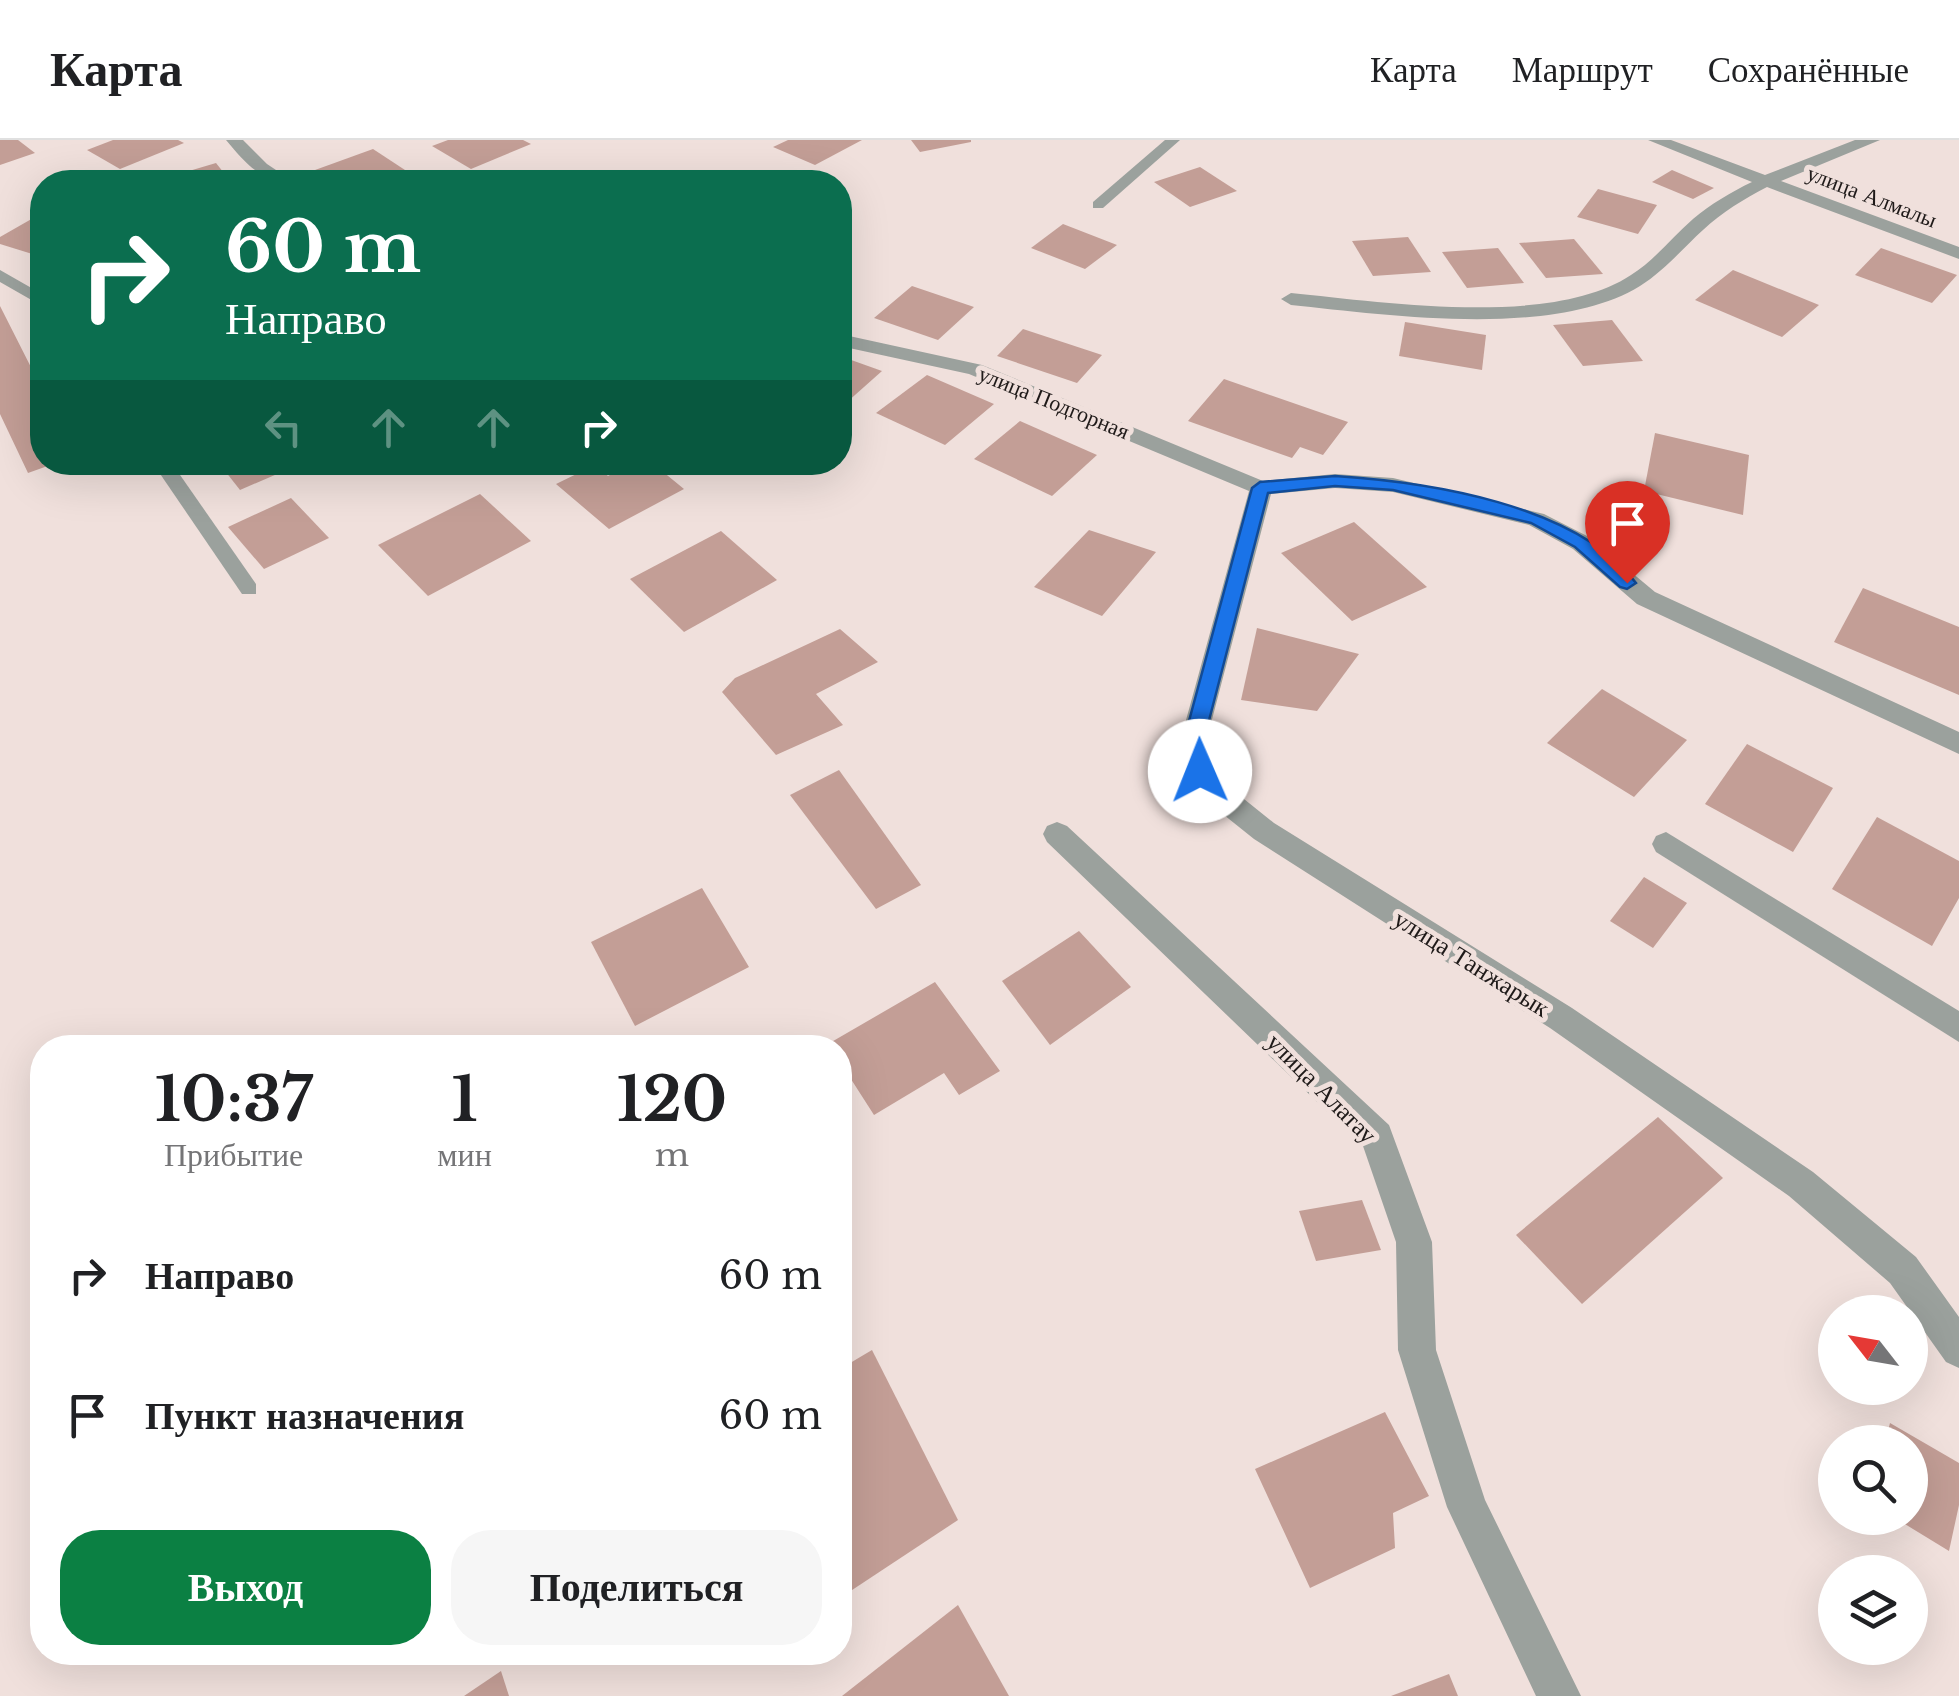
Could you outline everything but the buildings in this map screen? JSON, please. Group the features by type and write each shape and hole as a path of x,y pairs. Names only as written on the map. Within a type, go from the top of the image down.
{"street":[{"path":"234,140 265,170"},
{"name":"улица Алмалы","path":"1656,140 1959,254"},
{"path":"1291,299 1409,310 1517,310 1588,302 1628,285 1654,268 1710,214 1766,180 1798,164 1872,140"},
{"name":"улица Подгорная","path":"852,343 975,369 1260,488"},
{"path":"1260,488 1335,481 1393,485 1536,519 1581,543 1646,598 1959,744"},
{"name":"улица Танжарык","path":"1260,488 1196,732 1200,771 1229,803 1264,831 1561,1018 1801,1184 1902,1270 1959,1349"},
{"name":"улица Алатау","path":"1057,834 1376,1136 1414,1242 1417,1350 1466,1506 1559,1696"},
{"path":"1666,844 1959,1028"}],"lane":[{"path":"1098,205 1173,140"},
{"path":"0,275 30,293"},
{"path":"170,475 250,590"}],"route":[{"path":"1200,771 1196,732 1260,488 1335,481 1393,485 1536,519 1581,543 1627,583"}]}
